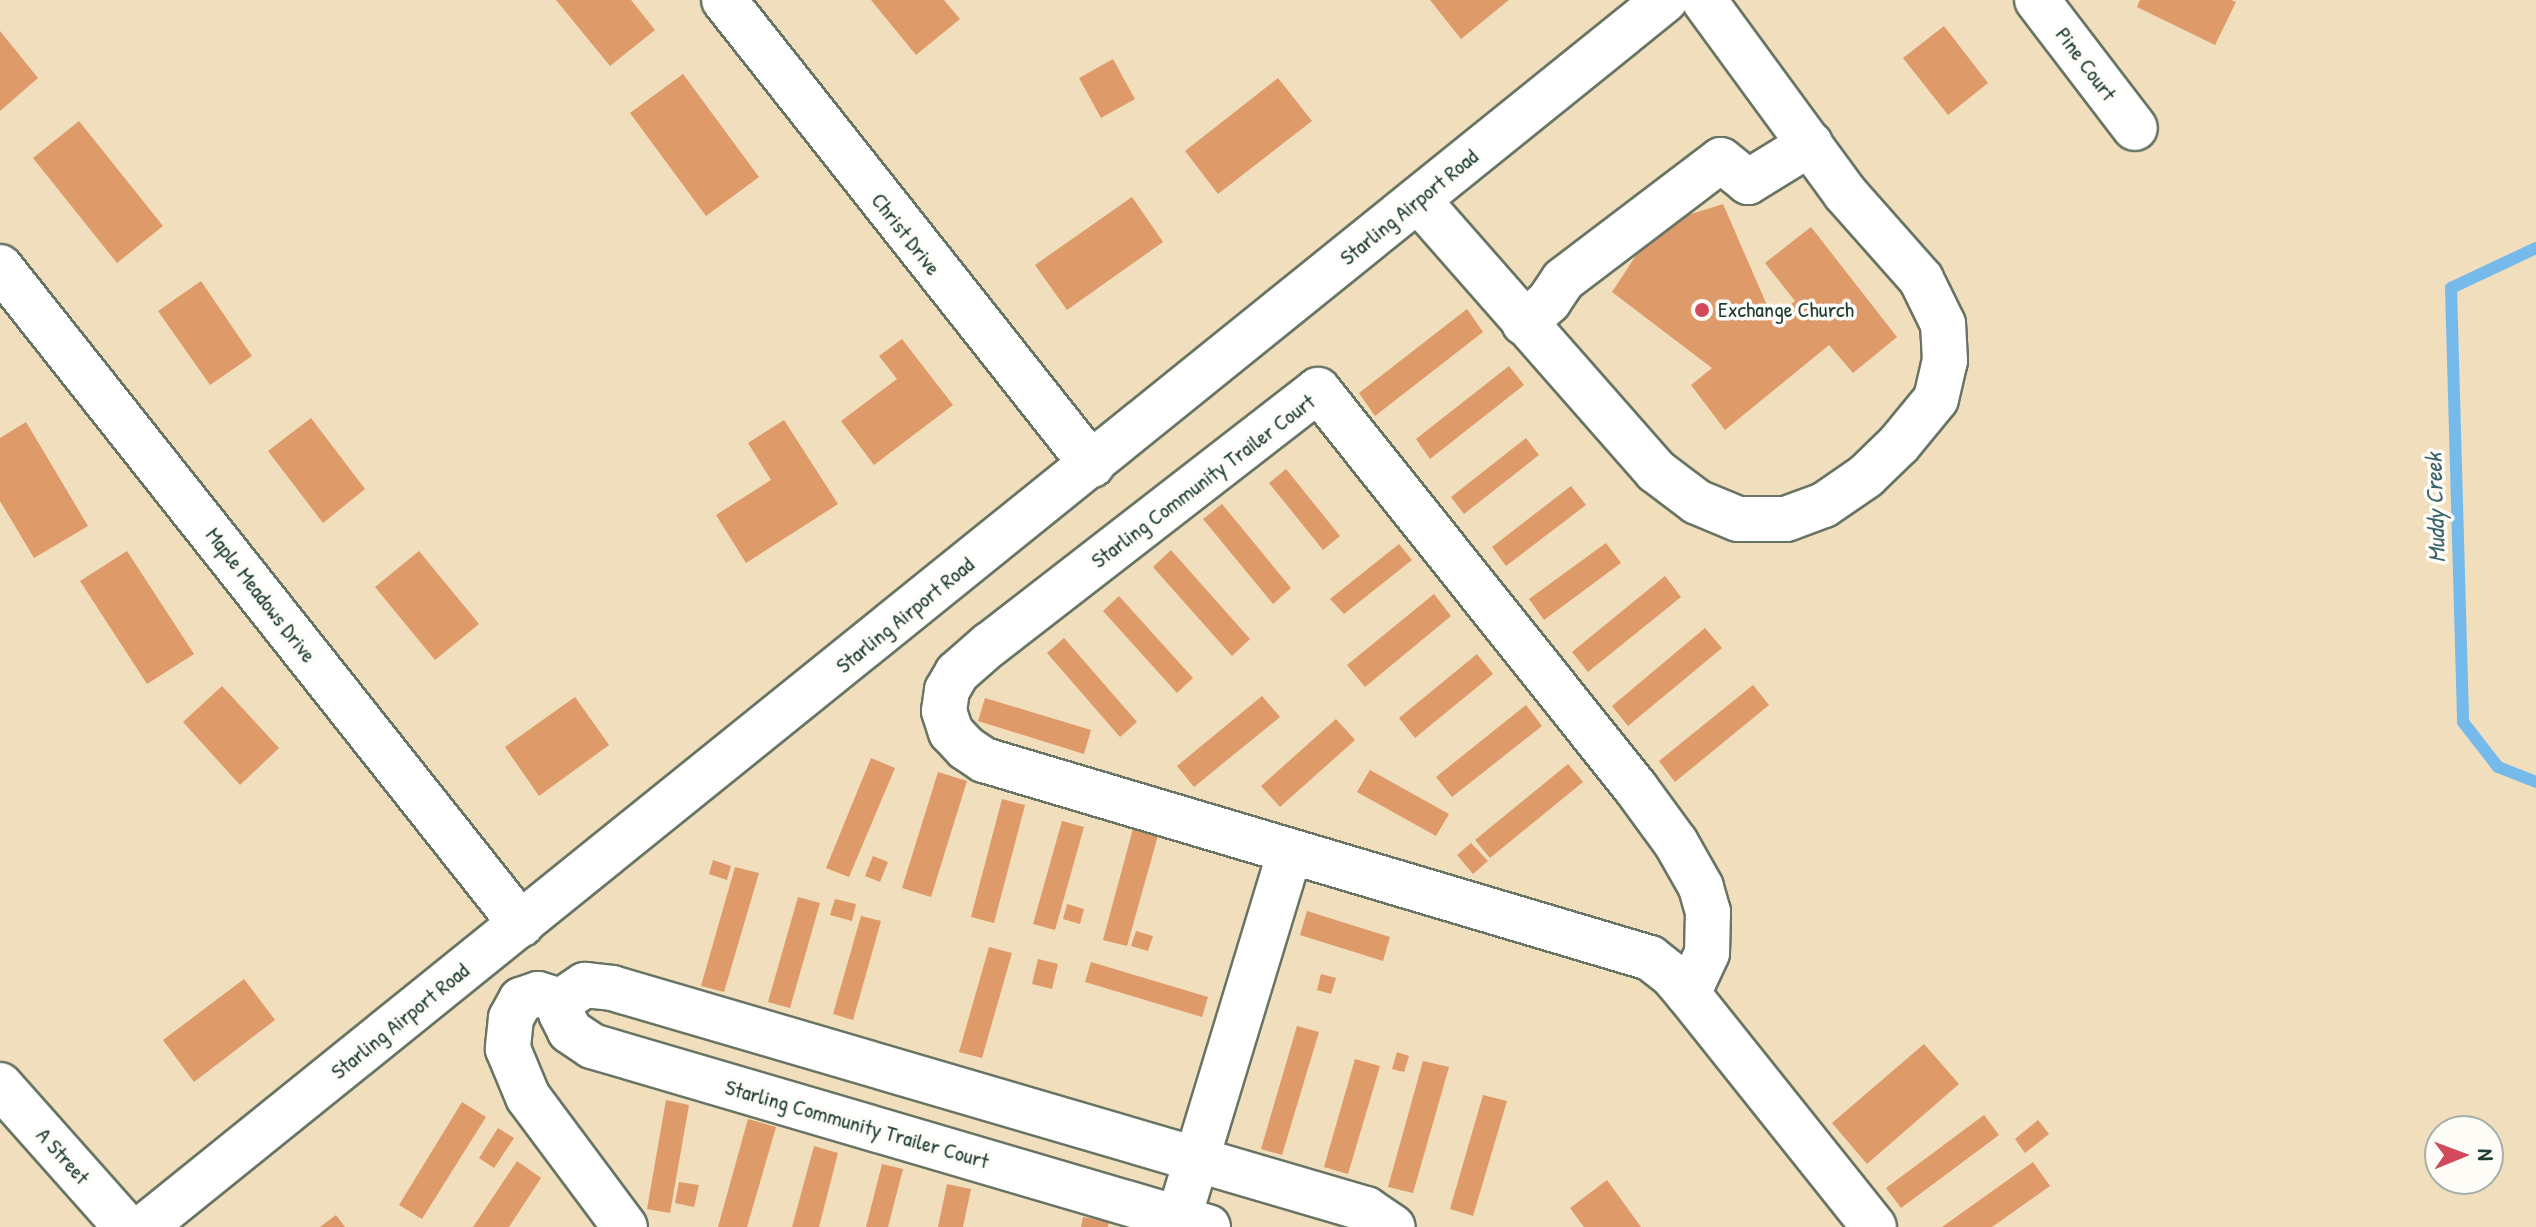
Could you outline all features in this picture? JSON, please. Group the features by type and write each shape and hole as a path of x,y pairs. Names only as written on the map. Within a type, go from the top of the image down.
{"street":[{"name":"Christ Drive","path":"724,0 1092,465"},
{"name":"Starling Airport Road","path":"144,1227 1665,0"},
{"path":"1418,200 1656,471 1697,502 1738,519 1786,519 1824,505 1866,476 1899,444 1936,399 1945,361 1943,324 1921,279 1845,193 1704,0"},
{"name":"Pine Court","path":"2037,0 2135,128"},
{"path":"1524,323 1549,301 1563,280 1721,160 1748,182 1810,144"},
{"name":"Maple Meadows Drive","path":"0,267 521,924"},
{"name":"Starling Community Trailer Court","path":"1688,994 1707,953 1708,912 1701,887 1676,843 1318,390 973,658 947,690 944,711 951,732 966,748 984,760 1636,952 1662,966 1688,994 1874,1227"},
{"name":"Starling Community Trailer Court","path":"484,954 541,1001 561,1013 570,1031 592,1046 1188,1224 1197,1159 1290,852"},
{"path":"625,1227 549,1129 517,1073 508,1049 508,1028 541,1001 599,984 1366,1209 1393,1227"},
{"name":"A Street","path":"0,1085 126,1227"}],"building":[{"path":"556,0 631,0 655,30 610,66"},
{"path":"871,0 944,0 960,19 916,55"},
{"path":"1430,0 1509,0 1461,39"},
{"path":"2140,0 2236,2 2215,45 2137,7"},
{"path":"1944,26 1988,83 1948,115 1903,58"},
{"path":"0,31 38,78 0,111"},
{"path":"1113,59 1135,99 1101,118 1079,78"},
{"path":"683,74 759,177 706,216 630,113"},
{"path":"1278,78 1312,121 1218,194 1185,151"},
{"path":"79,121 163,226 117,263 33,158"},
{"path":"1132,197 1163,242 1067,310 1035,265"},
{"name":"Exchange Church","path":"1723,204 1773,319 1795,301 1765,263 1811,227 1897,337 1853,373 1829,345 1725,430 1691,385 1712,368 1612,292 1656,225"},
{"path":"201,281 252,356 210,385 158,311"},
{"path":"1467,309 1483,332 1375,416 1359,393"},
{"path":"902,339 953,405 874,465 841,421 897,379 879,356"},
{"path":"1509,366 1524,385 1430,459 1416,439"},
{"path":"311,418 365,489 323,523 268,451"},
{"path":"784,420 838,504 746,563 716,515 771,480 748,443"},
{"path":"26,422 88,526 34,558 0,501 0,438"},
{"path":"1526,438 1539,455 1464,514 1451,497"},
{"path":"1286,469 1340,536 1323,550 1269,483"},
{"path":"1571,486 1586,505 1506,566 1492,547"},
{"path":"1222,504 1291,588 1273,604 1203,519"},
{"path":"1606,543 1621,563 1544,620 1529,599"},
{"path":"1399,544 1412,560 1344,614 1330,599"},
{"path":"1171,550 1250,639 1232,656 1153,567"},
{"path":"127,551 194,654 147,684 80,581"},
{"path":"419,551 479,624 435,660 375,587"},
{"path":"1665,576 1681,597 1588,672 1572,652"},
{"path":"1434,594 1451,616 1365,687 1347,665"},
{"path":"1119,596 1193,678 1177,693 1103,611"},
{"path":"1705,628 1722,648 1628,726 1612,706"},
{"path":"1064,638 1137,722 1120,737 1047,653"},
{"path":"1477,654 1493,674 1415,738 1399,718"},
{"path":"1753,685 1769,705 1675,782 1659,761"},
{"path":"222,686 279,748 240,785 183,722"},
{"path":"1262,696 1280,717 1194,787 1177,766"},
{"path":"575,697 609,745 539,796 505,747"},
{"path":"985,698 1091,730 1084,754 978,721"},
{"path":"1526,705 1542,726 1452,797 1436,777"},
{"path":"1336,719 1355,740 1280,807 1261,786"},
{"path":"871,758 895,768 849,877 826,868"},
{"path":"1568,764 1583,782 1490,858 1475,840"},
{"path":"1370,770 1449,814 1436,836 1357,792"},
{"path":"938,772 967,781 931,897 902,888"},
{"path":"1002,799 1025,805 994,923 971,917"},
{"path":"1062,821 1084,827 1055,930 1033,924"},
{"path":"1134,825 1159,832 1127,946 1103,940"},
{"path":"1471,843 1488,861 1473,874 1457,855"},
{"path":"873,856 888,862 880,882 865,876"},
{"path":"713,860 731,866 727,880 709,874"},
{"path":"735,867 759,873 724,992 701,986"},
{"path":"798,897 820,903 790,1008 768,1002"},
{"path":"835,899 856,904 852,921 830,915"},
{"path":"1067,904 1084,909 1080,924 1063,919"},
{"path":"1307,911 1390,937 1383,961 1300,935"},
{"path":"861,916 881,921 853,1020 833,1014"},
{"path":"1136,931 1153,936 1148,951 1131,946"},
{"path":"989,947 1012,953 982,1058 959,1052"},
{"path":"1038,959 1058,964 1052,989 1032,984"},
{"path":"1091,962 1208,997 1202,1017 1085,982"},
{"path":"1321,974 1336,978 1331,994 1317,990"},
{"path":"244,979 275,1020 194,1082 163,1040"},
{"path":"1297,1026 1319,1032 1282,1155 1261,1149"},
{"path":"1924,1044 1959,1084 1867,1164 1832,1123"},
{"path":"1397,1052 1409,1056 1404,1072 1392,1069"},
{"path":"1355,1059 1380,1066 1348,1174 1324,1167"},
{"path":"1423,1061 1449,1067 1413,1193 1388,1187"},
{"path":"1483,1095 1507,1101 1473,1216 1450,1209"},
{"path":"666,1100 689,1105 670,1213 647,1209"},
{"path":"462,1102 486,1117 422,1219 399,1205"},
{"path":"1984,1115 1999,1135 1901,1208 1886,1188"},
{"path":"748,1119 776,1127 747,1227 718,1227"},
{"path":"2038,1120 2049,1134 2025,1153 2015,1139"},
{"path":"498,1128 514,1138 494,1168 479,1158"},
{"path":"814,1146 838,1153 819,1227 792,1227"},
{"path":"517,1161 541,1178 509,1227 473,1227"},
{"path":"2033,1162 2050,1186 1992,1227 1942,1227"},
{"path":"882,1164 903,1169 888,1227 866,1227"},
{"path":"1607,1180 1641,1227 1584,1227 1570,1208"},
{"path":"679,1182 699,1185 694,1207 675,1203"},
{"path":"947,1184 971,1189 963,1227 938,1227"},
{"path":"336,1215 345,1227 320,1227"},
{"path":"1083,1217 1109,1222 1108,1227 1081,1227"}],"waterway":[{"name":"Muddy Creek","path":"2536,248 2451,288 2463,722 2498,767 2536,782"}],"place":[{"name":"Exchange Church","path":"1702,310"}]}
